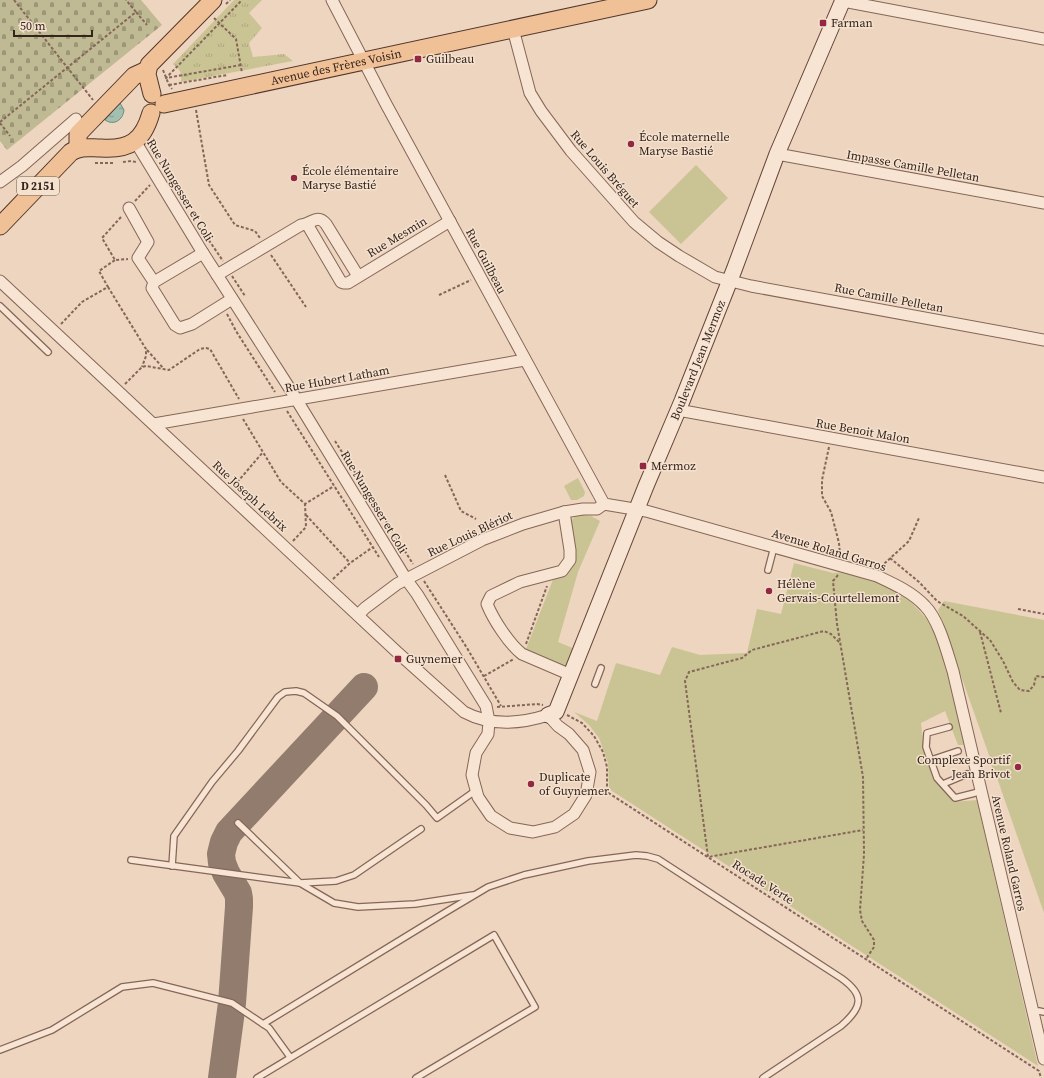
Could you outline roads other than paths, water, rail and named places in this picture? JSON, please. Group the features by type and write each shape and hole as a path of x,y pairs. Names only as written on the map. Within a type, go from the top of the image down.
{"main road":[{"name":"Avenue des Frères Voisin","path":"156,104 648,0"},
{"path":"147,70 134,76 78,134 78,148 114,149 123,147 135,141 146,129 156,104 147,78 147,70 149,65 211,5"},
{"name":"D 2151","path":"0,226 71,152 78,148"}],"street":[{"name":"Rue Guilbeau","path":"332,0 386,104 604,504"},
{"path":"843,1 1044,39"},
{"name":"Boulevard Jean Mermoz","path":"553,712 572,675 637,509 730,280 777,154 843,1"},
{"name":"Rue Louis Bréguet","path":"513,29 530,93 570,151 634,222 658,242 716,277 730,280"},
{"path":"0,182 22,166 76,119"},
{"name":"Rue Nungesser et Coli","path":"135,141 203,253 486,706 489,721"},
{"name":"Impasse Camille Pelletan","path":"777,154 1044,203"},
{"path":"129,208 148,242 138,258 154,282 152,288 175,325 180,328 192,324 232,299"},
{"path":"217,275 302,225 315,219 323,220 358,276"},
{"name":"Rue Mesmin","path":"307,224 341,282 348,283 450,221"},
{"name":"Rue Nungesser et Coli","path":"154,282 203,253"},
{"name":"Rue Camille Pelletan","path":"730,280 751,286 1044,340"},
{"name":"Rue Joseph Lebrix","path":"0,281 397,652 464,712 476,718 489,721"},
{"name":"Rue Hubert Latham","path":"154,424 525,360"},
{"name":"Rue Benoit Malon","path":"678,410 1044,477"},
{"path":"604,504 637,509"},
{"name":"Rue Louis Blériot","path":"358,615 380,596 406,579 458,552 502,532 564,512 583,509 597,509 604,504"},
{"name":"Avenue Roland Garros","path":"637,509 878,576 903,588 926,606 939,629 953,671 980,790 1038,1012 1044,1059"},
{"path":"564,512 570,550 570,560 562,571 520,582 491,596 487,604 516,649 522,654 572,675"},
{"path":"553,712 558,726 569,734 583,750 590,772 586,795 574,814 555,827 533,832 510,828 491,816 478,798 472,775 476,753 488,734 489,721 522,722 536,719 553,712"}],"lane":[{"path":"0,306 48,352"},
{"path":"768,570 774,547"},
{"path":"595,684 601,668"},
{"path":"172,866 174,836 212,782 238,751 278,697 285,692 296,691 304,694 341,719 437,818 475,790"},
{"path":"949,727 927,733 926,747 937,778 955,798 975,793 980,790"},
{"path":"931,760 958,750"},
{"path":"943,784 967,774"},
{"path":"238,823 300,882 334,903 358,907 415,904 476,894"},
{"path":"131,860 300,882 336,881 354,875 420,829"},
{"path":"263,1024 488,887 508,880 596,860 636,855 647,856 658,859 852,986 858,997 857,1008 852,1017 841,1026 763,1078"},
{"path":"257,1078 494,935 535,1007 416,1078"},
{"path":"0,1050 52,1030 122,987 153,983 232,1003 269,1028 290,1057"}],"water":[{"path":"120,103 124,110 122,117 115,122 108,122 105,120"}],"place":[{"name":"Farman","path":"823,23"},
{"name":"Guilbeau","path":"418,59"},
{"name":"École maternelle Maryse Bastié","path":"631,144"},
{"name":"École élémentaire Maryse Bastié","path":"294,178"},
{"name":"Mermoz","path":"643,466"},
{"name":"Hélène Gervais-Courtellemont","path":"769,591"},
{"name":"Guynemer","path":"398,659"},
{"name":"Complexe Sportif Jean Brivot","path":"1018,767"},
{"name":"Duplicate of Guynemer","path":"531,784"}]}
